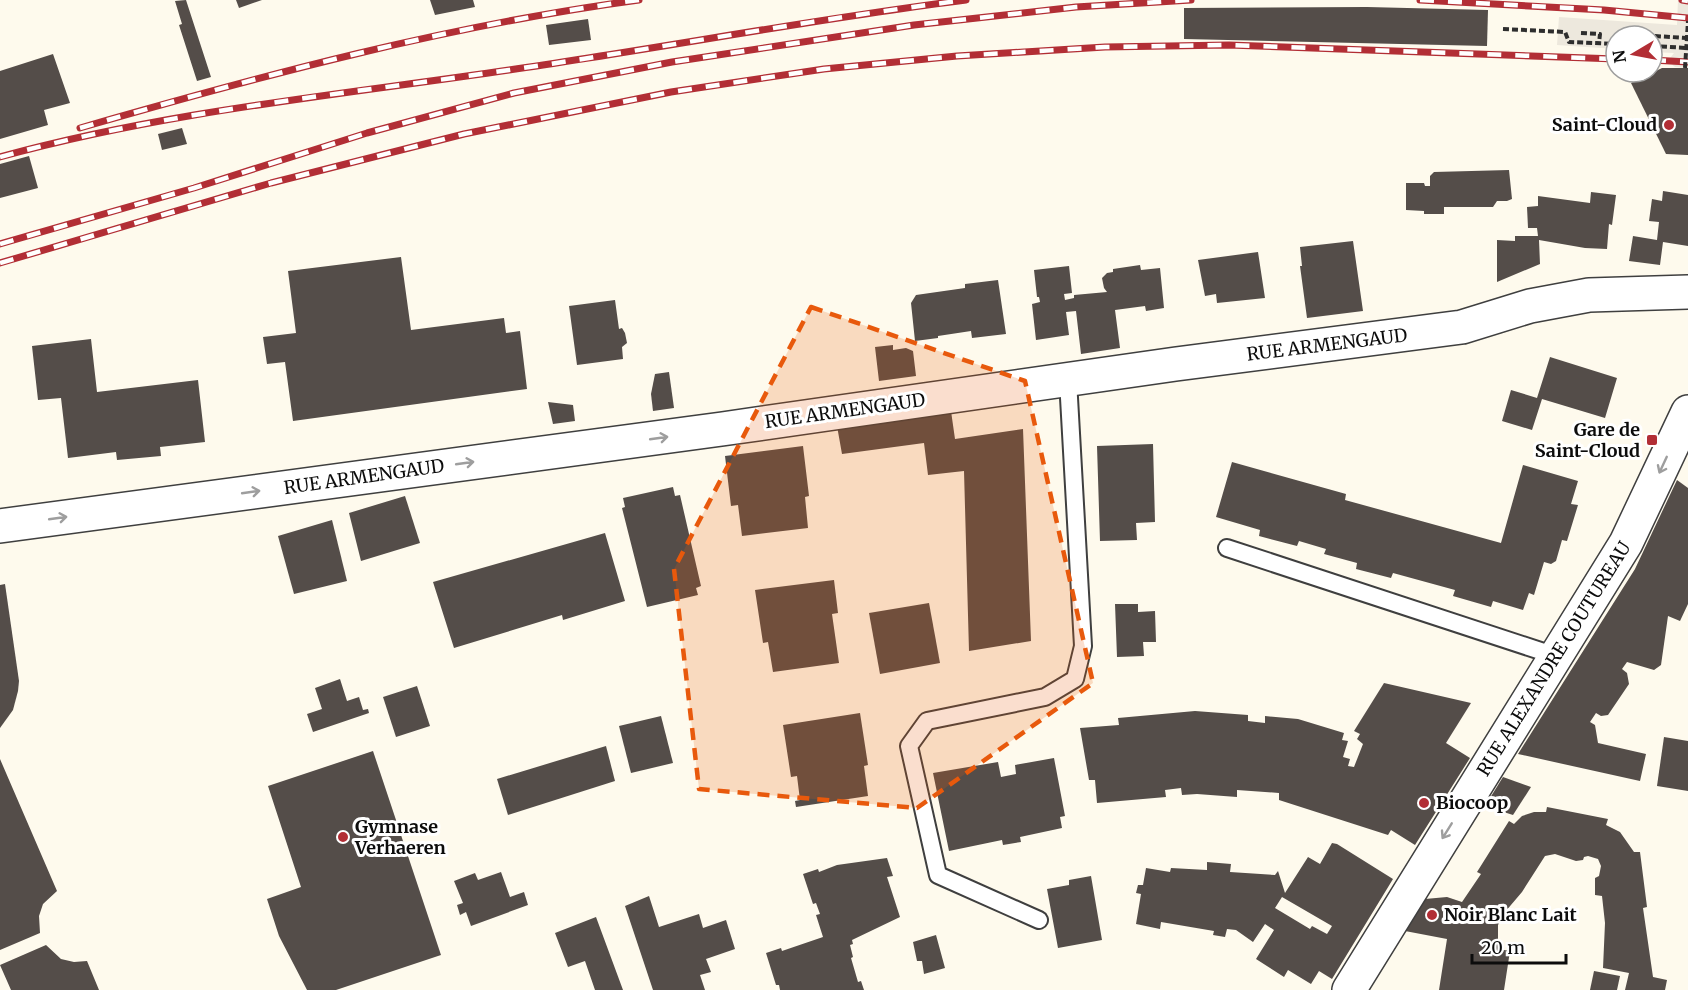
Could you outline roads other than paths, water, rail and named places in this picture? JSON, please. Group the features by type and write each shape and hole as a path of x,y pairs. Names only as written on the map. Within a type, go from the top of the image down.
{"street":[{"name":"RUE ARMENGAUD","path":"0,526 1462,327 1530,306 1589,295 1688,292"},
{"name":"RUE ALEXANDRE COUTUREAU","path":"1349,990 1626,543 1688,412"}],"lane":[{"path":"1039,920 938,875 909,746 927,721 1045,697 1075,679 1083,646 1068,380"},
{"path":"1227,548 1556,657"}],"railway":[{"path":"80,128 218,89 358,54 498,23 639,0"},
{"path":"0,157 63,141 190,116 966,0"},
{"path":"0,244 194,188 367,133 514,93 672,62 914,25 1076,7 1191,0"},
{"path":"1420,0 1604,10 1688,18"},
{"path":"1682,0 1688,1"},
{"path":"0,263 271,183 464,134 671,92 824,69 957,56 1105,47 1229,45 1604,59"},
{"path":"1664,61 1688,62"}],"place":[{"name":"Saint-Cloud","path":"1669,125"},
{"name":"Gare de Saint-Cloud","path":"1652,440"},
{"name":"Biocoop","path":"1424,803"},
{"name":"Gymnase Verhaeren","path":"343,837"},
{"name":"Noir Blanc Lait","path":"1432,915"}]}
